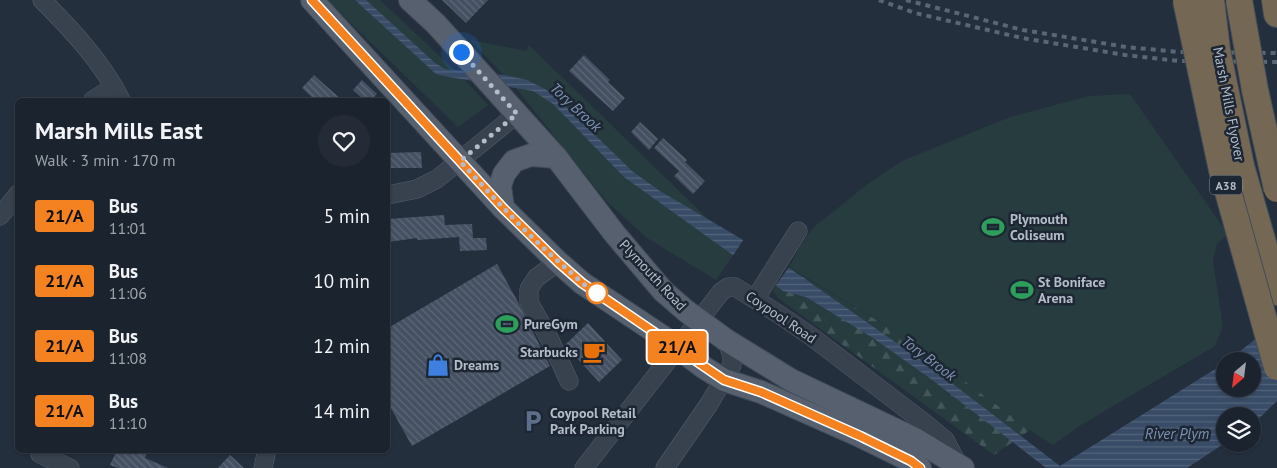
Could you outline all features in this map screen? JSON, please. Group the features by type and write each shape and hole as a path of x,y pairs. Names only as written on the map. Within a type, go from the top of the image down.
{"highway":[{"name":"A38","path":"1186,0 1222,170 1277,367"},
{"name":"Marsh Mills Flyover","path":"1211,0 1217,50 1241,166 1277,292"},
{"name":"Marsh Mills Flyover","path":"1239,0 1255,90 1277,189"},
{"path":"1276,0 1277,14"}],"main road":[{"path":"312,0 503,208 582,283 724,380 761,392 851,432 911,461 920,468"},
{"name":"Plymouth Road","path":"410,0 436,24 556,157 614,233 664,291 686,311 726,340 791,380 915,439 961,466"},
{"path":"503,208 500,186 504,174 514,161 530,155 556,157"}],"street":[{"path":"42,0 85,46 117,93 99,95 95,98"},
{"path":"390,195 416,189 437,179 517,114"},
{"path":"0,216 15,198"},
{"path":"760,292 798,231"},
{"path":"558,262 536,278 529,289 529,302 550,338 569,380"},
{"name":"Coypool Road","path":"584,468 721,292 728,287 760,292 812,337 945,440 961,466"},
{"path":"665,468 732,365 732,355 726,340"},
{"path":"263,468 267,453"},
{"path":"38,457 70,468"}],"green space":[{"path":"327,0 380,0 465,80 488,105 458,127"},
{"path":"470,40 526,51 529,45 708,219 743,241 716,280 647,238 607,202 516,88"},
{"name":"St Boniface Arena","path":"1130,94 1228,234 1217,244 1213,261 1223,327 1215,346 1081,425 1053,445 1030,430 910,340 789,267 814,227 869,183 902,161 1010,117 1089,96"},
{"path":"787,267 910,340 1030,430 994,455 778,298 773,290"}],"water":[{"name":"River Plym","path":"355,0 366,0 435,63 445,69 504,75 527,80 545,89 556,97 632,171 660,191 795,272 928,365 1060,466 1216,369 1216,398 1261,398 1261,352 1239,352 1277,323 1277,401 1261,416 1261,407 1216,407 1216,449 1187,468 1046,468 931,379 873,338 806,297 783,291 624,177 553,104 533,91 436,74"}],"pier":[{"path":"744,239 789,267 774,288 732,257"}],"building":[{"path":"442,0 488,0 466,23"},
{"path":"584,55 610,80 608,82 625,98 613,111 569,71"},
{"path":"314,75 340,98 313,98 302,88"},
{"path":"362,80 377,94 373,98 362,98 353,90"},
{"path":"640,122 658,139 649,150 631,132"},
{"path":"663,138 687,160 685,162 705,181 693,194 674,176 679,171 654,148"},
{"path":"421,152 422,168 390,168 390,153"},
{"path":"444,215 445,225 472,224 473,238 486,238 487,250 460,251 459,237 417,240 417,238 390,242 390,219"},
{"path":"497,264 550,366 412,446 390,407 390,327"},
{"name":"Starbucks","path":"588,323 622,360 599,382 565,345"},
{"path":"116,453 147,453 145,458 168,468 118,468 110,465"},
{"path":"230,455 244,468 218,468"}],"railway":[{"path":"879,0 915,13 1022,38 1125,55 1179,61 1277,62"},
{"path":"906,0 1023,30 1126,47 1179,52 1277,53"}],"bus line":[{"name":"21/A","path":"312,0 503,208 582,283 724,380 761,392 789,404 860,436 911,461 920,468"}],"place":[{"name":"Plymouth Coliseum","path":"993,227"},
{"name":"St Boniface Arena","path":"1022,290"},
{"name":"PureGym","path":"507,324"},
{"name":"Starbucks","path":"594,352"},
{"name":"Dreams","path":"438,365"},
{"name":"Coypool Retail Park Parking","path":"533,421"}],"route":[{"path":"461,52 517,114 460,161 503,208 558,262 582,283 597,293"}],"water label":[{"name":"Tory Brook","path":"576,107"},
{"name":"Tory Brook","path":"929,358"}]}
